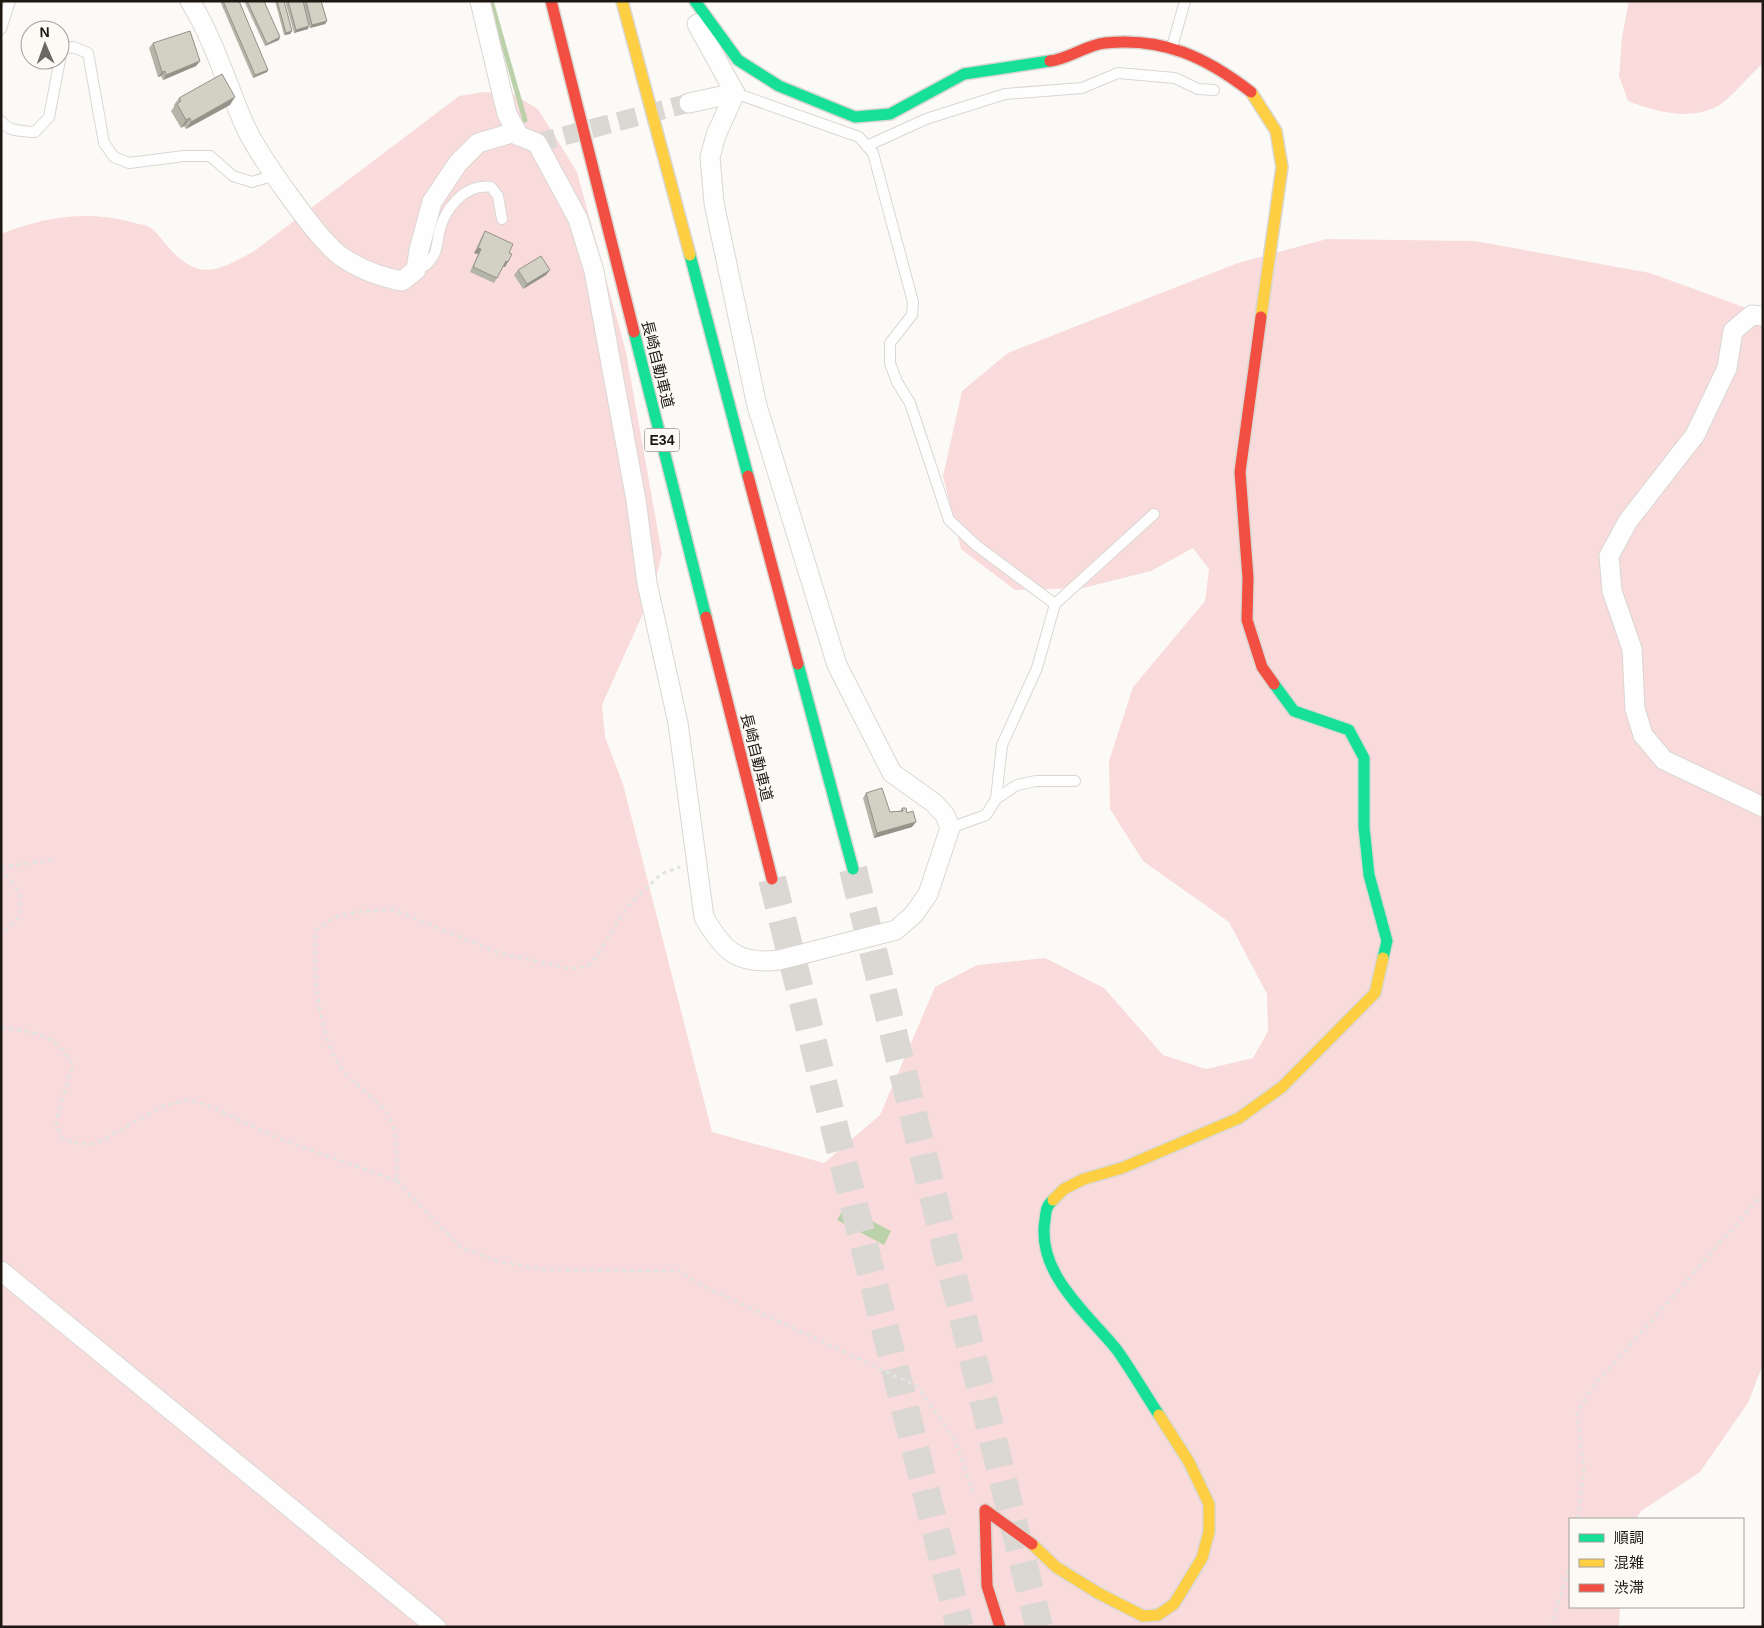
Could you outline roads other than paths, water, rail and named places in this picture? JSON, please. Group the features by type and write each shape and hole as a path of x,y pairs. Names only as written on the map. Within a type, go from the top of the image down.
{"main road":[{"name":"長崎自動車道","path":"551,1 772,879"},
{"path":"622,1 853,869"},
{"path":"695,1 738,60 780,86 856,118 890,114 964,74 1059,60 1103,43 1155,43 1185,52 1224,71 1255,95 1276,131 1282,167 1240,472 1248,578 1247,620 1262,667 1294,710 1349,730 1364,758 1364,827 1369,875 1387,941 1375,994 1282,1087 1239,1118 1122,1168 1084,1179 1064,1189 1047,1205 1043,1230 1046,1254 1059,1281 1118,1352 1189,1462 1209,1504 1209,1532 1202,1558 1174,1604 1158,1615 1143,1616 1098,1593 1056,1566 1024,1536 985,1510 987,1586 1000,1627"}],"street":[{"path":"190,1 202,20 246,129 276,175 323,240 341,257 379,276 402,281 416,270 418,250 432,202 458,163 478,143 512,133 537,143 578,219 594,271 636,500 647,584 678,723 704,917 726,950 760,962 779,960 896,930 914,914 928,894 950,828 945,815 934,803 892,773 837,665 757,406 714,203 710,157 716,135 735,93"},
{"path":"480,1 507,114 519,136"},
{"path":"682,1 709,42 735,93"},
{"path":"689,103 735,93"},
{"path":"1763,316 1752,315 1733,331 1727,368 1694,435 1628,521 1609,556 1612,591 1632,649 1636,709 1644,735 1664,760 1763,808"},
{"path":"1,1271 436,1627"}],"lane":[{"path":"1,29 10,1"},
{"path":"1172,48 1185,1"},
{"path":"1,121 17,131 35,132 49,117 62,49 73,47 88,54 104,143 114,157 129,163 184,156 210,156 234,176 252,182 276,175"},
{"path":"867,146 926,119 1004,94 1082,88 1118,73 1174,78 1198,89 1214,90"},
{"path":"735,93 859,137 873,153 913,302 912,315 890,344 890,363 897,382 910,403 949,520 977,546 1055,604"},
{"path":"416,270 430,262 437,249 439,232 452,204 468,191 481,186 491,187 498,196 502,219"},
{"path":"996,799 1002,745 1037,668 1055,604 1154,514"},
{"path":"950,828 986,815 996,799 1017,785 1036,781 1075,781"}],"waterway":[{"path":"491,1 525,120"}],"tunnel":[{"path":"537,143 689,103"},
{"path":"853,869 1039,1627"},
{"path":"772,879 960,1627"}]}
